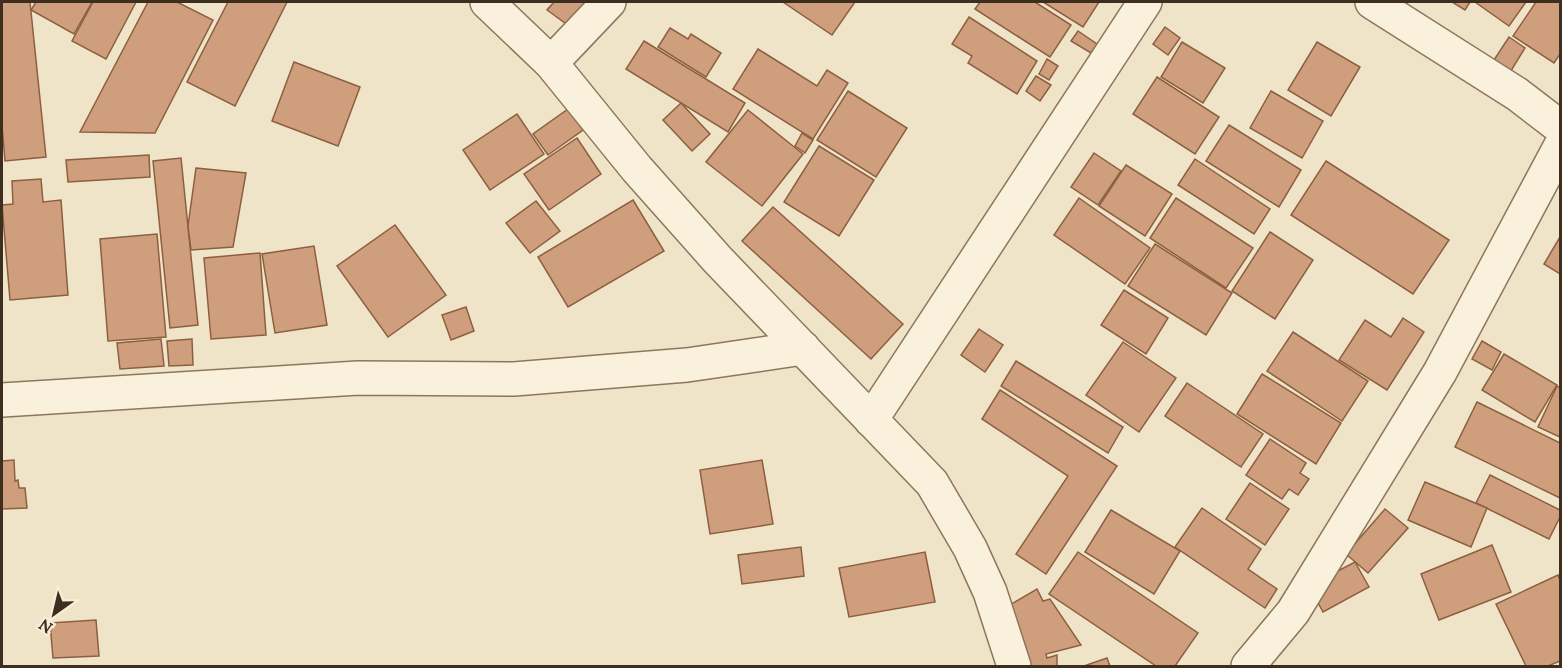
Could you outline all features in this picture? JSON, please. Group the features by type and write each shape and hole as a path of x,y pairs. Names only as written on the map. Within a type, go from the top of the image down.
{"street":[{"path":"487,2 551,63 695,235 932,483 970,548 990,592 1014,666"},
{"path":"551,63 609,2"},
{"path":"871,420 1145,2"},
{"path":"1372,2 1516,94 1560,127"},
{"path":"1252,666 1293,612 1440,372 1560,147"},
{"path":"2,400 358,378 514,379 687,365 803,348"}],"building":[{"path":"2,2 30,2 46,157 5,161 2,126"},
{"path":"36,2 92,2 74,34 31,10"},
{"path":"93,2 136,2 106,59 72,41"},
{"path":"148,2 177,2 213,20 155,133 80,132"},
{"path":"228,2 287,2 235,106 187,82"},
{"path":"554,2 587,2 569,26 547,10"},
{"path":"783,2 855,2 832,35"},
{"path":"980,2 1035,2 1071,25 1050,57 975,9"},
{"path":"1043,2 1099,2 1083,27"},
{"path":"1452,2 1470,2 1465,10"},
{"path":"1475,2 1526,2 1509,26"},
{"path":"1536,2 1560,2 1560,54 1554,63 1513,36"},
{"path":"969,17 1037,61 1017,94 968,63 972,56 952,44"},
{"path":"1165,27 1180,38 1168,55 1153,44"},
{"path":"670,28 688,39 691,34 721,53 706,77 658,47"},
{"path":"1078,31 1097,44 1091,53 1071,41"},
{"path":"1509,37 1525,48 1509,74 1492,63"},
{"path":"644,41 745,103 728,132 626,69"},
{"path":"1182,42 1225,68 1203,103 1161,77"},
{"path":"1317,42 1360,67 1331,116 1288,90"},
{"path":"758,49 817,86 827,70 848,83 813,139 733,89"},
{"path":"1047,59 1058,66 1049,80 1039,74"},
{"path":"294,62 360,87 338,146 272,121"},
{"path":"1036,76 1051,85 1040,101 1026,91"},
{"path":"1157,77 1219,117 1195,154 1133,114"},
{"path":"848,91 907,128 876,177 817,140"},
{"path":"1271,91 1323,121 1302,158 1250,128"},
{"path":"681,103 710,134 692,151 663,120"},
{"path":"568,109 583,130 548,155 533,134"},
{"path":"748,110 803,154 762,206 706,162"},
{"path":"517,114 544,154 490,190 463,150"},
{"path":"1229,125 1301,170 1279,207 1206,161"},
{"path":"802,133 813,140 805,153 795,146"},
{"path":"577,138 601,174 549,210 524,174"},
{"path":"819,146 874,180 839,236 784,202"},
{"path":"1094,153 1121,171 1098,205 1071,187"},
{"path":"149,155 150,177 68,182 66,160"},
{"path":"181,158 198,325 170,328 153,161"},
{"path":"1195,159 1270,209 1254,234 1178,185"},
{"path":"1326,161 1449,240 1413,294 1291,215"},
{"path":"1126,165 1172,194 1145,236 1099,206"},
{"path":"196,168 246,173 233,247 191,250 188,226"},
{"path":"41,179 43,202 61,200 68,295 10,300 2,205 13,204 12,181"},
{"path":"1079,198 1150,248 1125,284 1054,235"},
{"path":"1176,198 1253,248 1226,288 1150,238"},
{"path":"633,200 664,251 568,307 538,257"},
{"path":"536,201 560,231 530,253 506,223"},
{"path":"773,207 903,324 871,359 742,241"},
{"path":"395,225 446,295 388,337 337,266"},
{"path":"1270,232 1313,260 1275,319 1232,291"},
{"path":"157,234 166,337 108,341 100,239"},
{"path":"1560,237 1560,274 1544,264"},
{"path":"1155,244 1232,293 1206,335 1128,286"},
{"path":"314,246 327,325 275,333 262,254"},
{"path":"260,253 266,335 211,339 204,258"},
{"path":"1124,290 1168,318 1146,354 1101,325"},
{"path":"466,307 474,331 451,340 442,315"},
{"path":"1403,318 1424,332 1387,390 1339,360 1365,320 1391,337"},
{"path":"979,329 1003,345 985,372 961,355"},
{"path":"1293,332 1368,381 1342,421 1267,371"},
{"path":"161,339 164,366 120,369 117,343"},
{"path":"192,339 193,365 169,366 167,341"},
{"path":"1482,341 1501,352 1492,370 1472,359"},
{"path":"1123,342 1176,378 1139,432 1086,395"},
{"path":"1504,354 1557,385 1535,422 1482,390"},
{"path":"1016,361 1123,427 1108,453 1001,386"},
{"path":"1262,374 1341,423 1316,464 1237,414"},
{"path":"1187,383 1263,434 1241,467 1165,416"},
{"path":"1557,386 1560,388 1560,437 1538,427"},
{"path":"1000,390 1117,466 1046,574 1016,554 1068,476 982,419"},
{"path":"1477,402 1560,443 1560,498 1455,447"},
{"path":"1270,439 1306,463 1300,473 1309,479 1298,495 1289,489 1282,499 1246,475"},
{"path":"14,460 15,481 18,480 19,488 25,488 27,508 2,509 2,461"},
{"path":"762,460 773,524 710,534 700,470"},
{"path":"1490,475 1560,510 1560,517 1549,539 1476,503"},
{"path":"1425,482 1487,508 1471,547 1408,520"},
{"path":"1250,483 1289,509 1265,545 1226,519"},
{"path":"1202,508 1261,549 1248,569 1277,589 1265,608 1175,547"},
{"path":"1385,509 1408,528 1368,573 1346,554"},
{"path":"1111,510 1180,551 1154,594 1085,552"},
{"path":"1492,545 1511,592 1439,620 1421,574"},
{"path":"801,547 804,576 742,584 738,555"},
{"path":"925,552 935,602 849,617 839,568"},
{"path":"1078,552 1198,633 1175,666 1156,666 1049,594"},
{"path":"1355,562 1369,587 1323,612 1309,586"},
{"path":"1558,575 1560,580 1560,661 1548,666 1526,666 1496,604"},
{"path":"1037,589 1043,601 1050,599 1081,645 1046,654 1047,658 1057,655 1057,666 1024,666 1008,606"},
{"path":"96,620 99,656 53,658 50,623"},
{"path":"1107,658 1110,666 1084,666"}]}
